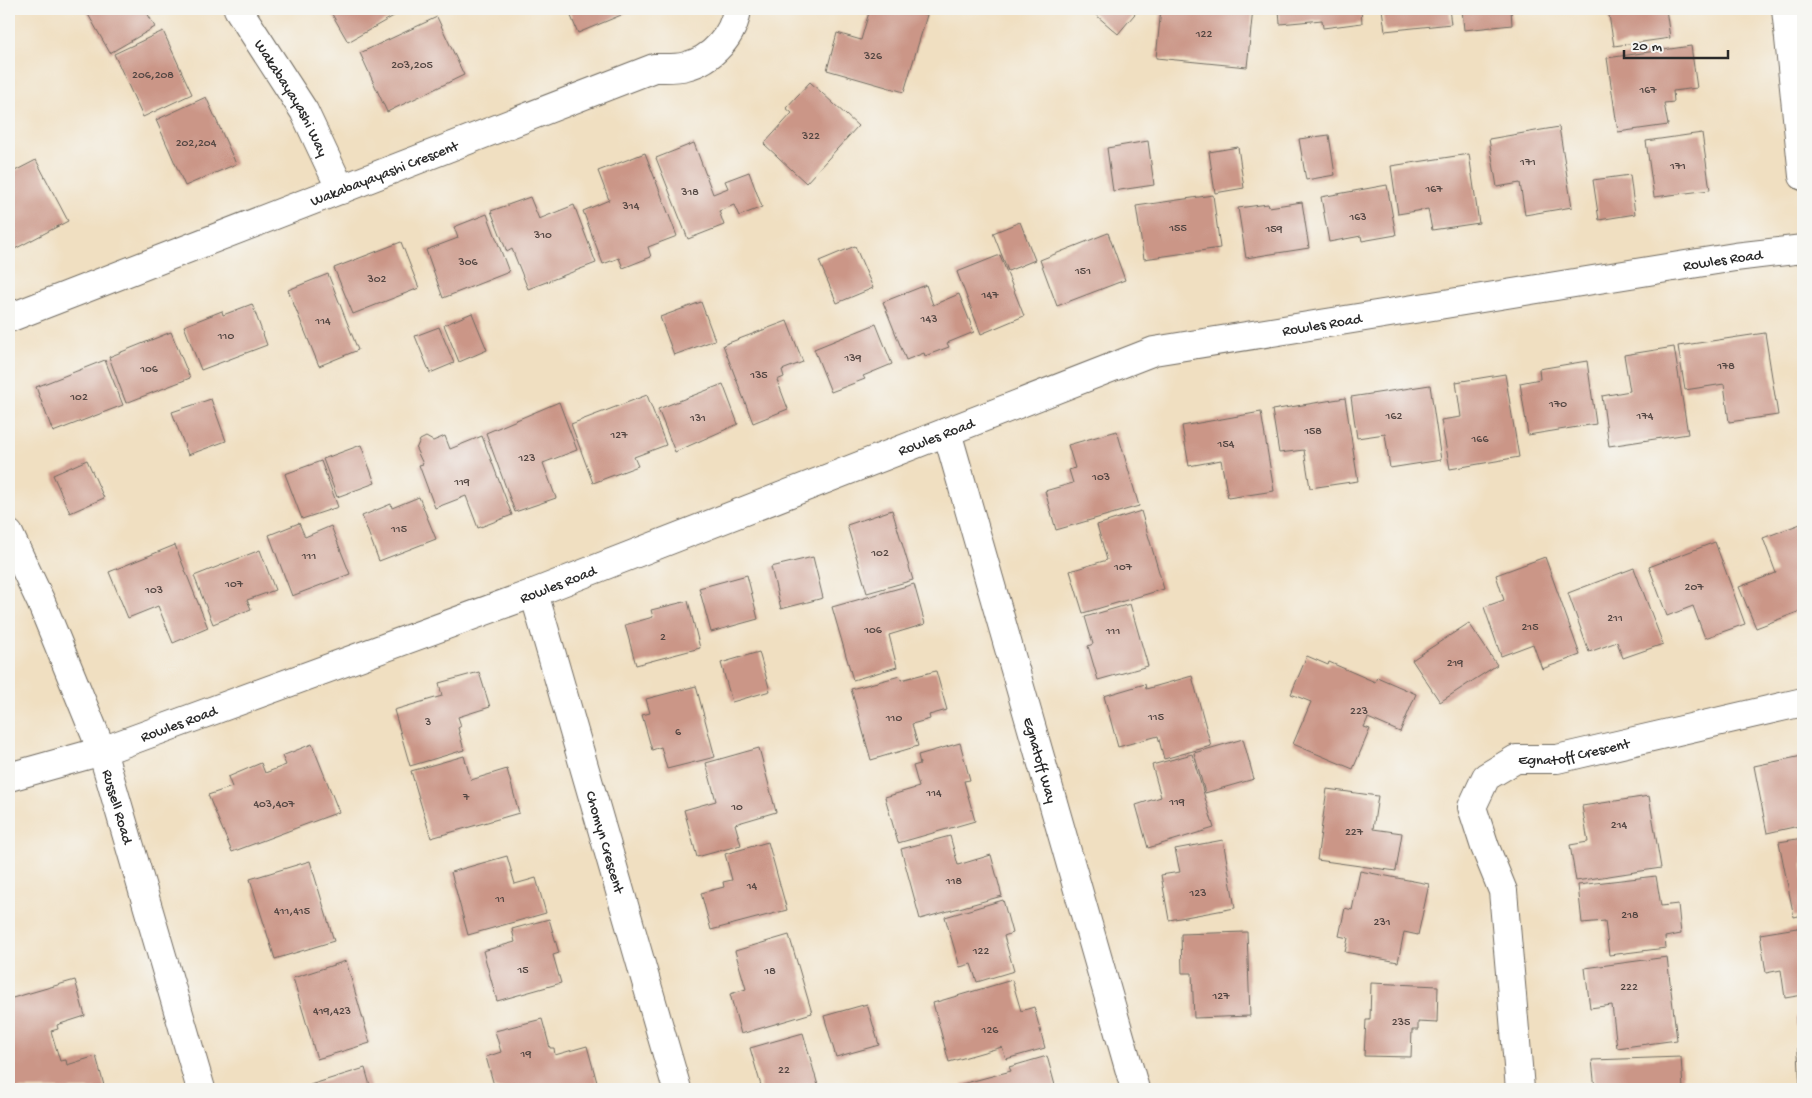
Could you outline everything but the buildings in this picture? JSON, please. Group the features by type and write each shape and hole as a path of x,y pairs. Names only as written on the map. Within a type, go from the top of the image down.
{"street":[{"name":"Wakabayayashi Way","path":"238,9 304,111 341,190"},
{"name":"Wakabayayashi Crescent","path":"9,318 654,68 686,66 717,50 735,22 737,9"},
{"path":"1786,9 1803,176"},
{"name":"Rowles Road","path":"9,777 102,751 534,593 1154,351 1735,257 1803,249"},
{"name":"Egnatoff Way","path":"947,432 1135,1089"},
{"name":"Russell Road","path":"9,534 41,602 102,751 201,1089"},
{"name":"Chomyn Crescent","path":"534,593 676,1089"},
{"name":"Egnatoff Crescent","path":"1520,1089 1503,891 1485,847 1472,807 1486,777 1516,759 1557,759 1803,702"}]}
